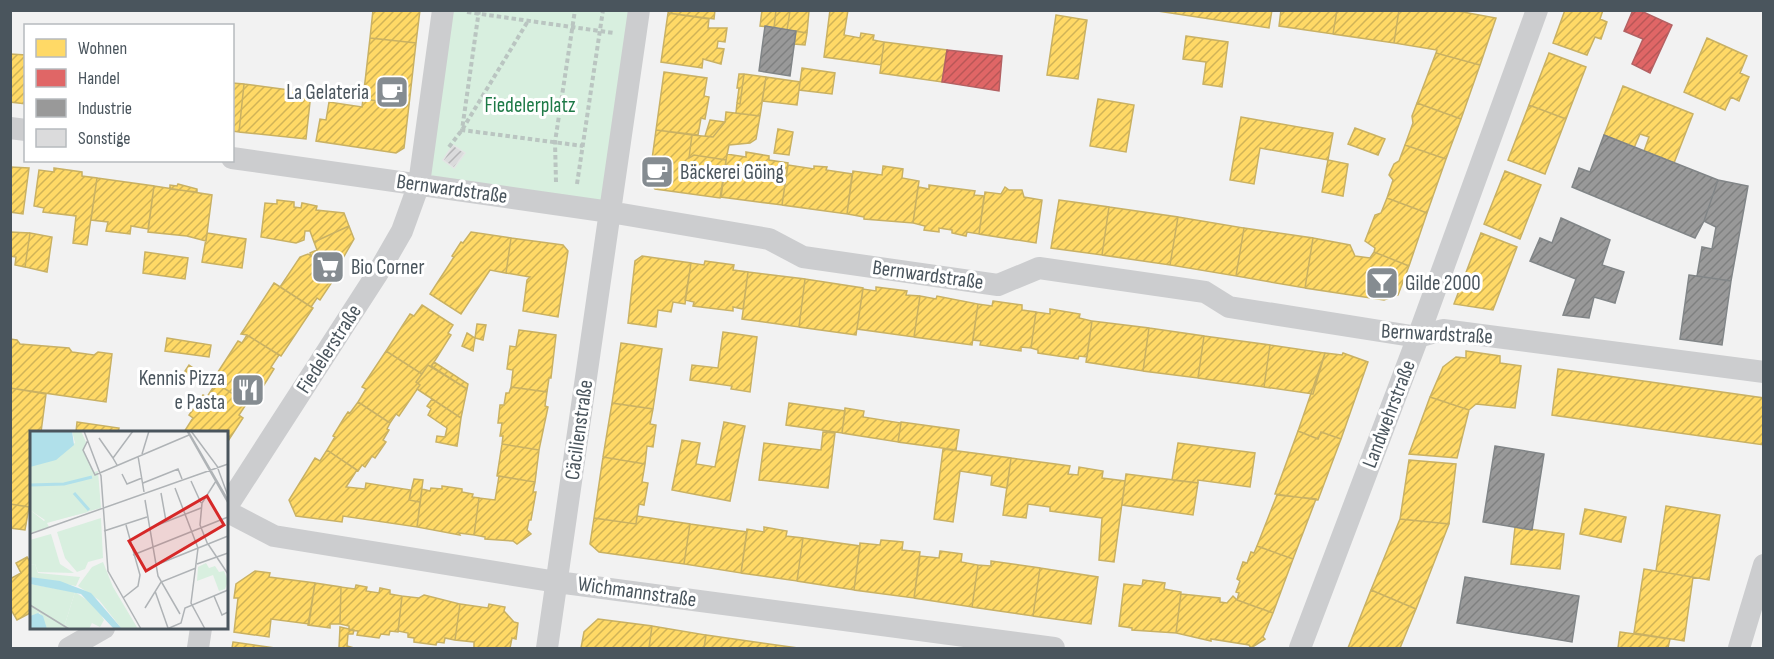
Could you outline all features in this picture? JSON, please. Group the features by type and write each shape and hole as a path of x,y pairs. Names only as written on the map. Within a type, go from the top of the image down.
{"street":[{"path":"419,184 443,10"},
{"path":"610,212 639,10"},
{"name":"Landwehrstraße","path":"1300,648 1418,337 1537,10"},
{"name":"Bernwardstraße","path":"234,158 610,212 769,239 803,257 998,285 1039,268 1205,292 1229,307 1418,337 1443,330 1764,372"},
{"name":"Fiedelerstraße","path":"228,506 380,272 402,231 419,184"},
{"name":"Cäcilienstraße","path":"547,648 610,212"},
{"name":"Wichmannstraße","path":"228,510 274,536 936,640 1054,648"},
{"path":"1740,648 1764,565"},
{"path":"69,648 101,629"},
{"path":"198,648 201,629"}],"path":[{"path":"456,10 635,37"},
{"path":"556,183 555,142 575,10"},
{"path":"576,187 603,10"},
{"path":"462,130 478,12"},
{"path":"448,148 462,130 528,21"},
{"path":"462,130 583,146"}],"green space":[{"name":"Fiedelerplatz","path":"443,11 639,11 610,212 419,184"}],"building: Wohnen":[{"path":"373,10 420,10 416,43 370,38"},
{"path":"669,10 715,10 714,19 668,13"},
{"path":"762,10 776,10 774,28 760,26"},
{"path":"776,10 790,11 787,30 774,28"},
{"path":"783,10 809,11 807,33 787,30 790,11"},
{"path":"830,10 848,10 844,35 860,38 861,33 874,35 873,40 884,42 881,65 824,57"},
{"path":"1151,10 1272,10 1269,28"},
{"path":"1281,10 1337,10 1333,34 1279,26"},
{"path":"1337,10 1399,10 1394,43 1333,34"},
{"path":"1399,10 1452,10 1496,18 1480,65 1436,53 1437,50 1394,43"},
{"path":"1565,10 1603,10 1600,19 1607,22 1601,39 1595,37 1587,55 1553,43"},
{"path":"668,13 709,19 708,28 727,28 725,42 718,41 717,48 724,49 721,64 703,59 702,68 661,62"},
{"path":"1056,15 1087,20 1078,79 1047,75"},
{"path":"796,31 807,33 805,45 794,44"},
{"path":"1186,36 1228,42 1222,87 1203,84 1206,62 1183,59"},
{"path":"370,38 416,43 409,105 363,99"},
{"path":"1707,38 1747,56 1740,73 1749,77 1739,101 1731,97 1725,110 1684,92"},
{"path":"884,42 947,50 942,82 880,73"},
{"path":"1436,53 1480,65 1461,119 1417,103"},
{"path":"1549,53 1586,67 1566,119 1529,105"},
{"path":"10,54 24,55 24,104 10,102"},
{"path":"802,68 835,73 832,94 799,90"},
{"path":"664,72 707,78 704,96 709,97 705,119 701,118 698,135 656,130"},
{"path":"739,74 744,74 740,104 737,103"},
{"path":"744,74 766,77 760,116 736,113 737,103 740,104"},
{"path":"766,77 800,82 797,105 762,101"},
{"path":"234,83 244,84 239,132 234,131"},
{"path":"244,84 311,93 306,139 239,132"},
{"path":"1623,86 1693,114 1674,163 1644,151 1649,137 1640,134 1634,148 1604,135"},
{"path":"363,99 409,105 404,148 396,153 316,141 320,119 326,120 329,102 362,107"},
{"path":"1098,99 1134,105 1126,152 1090,146"},
{"path":"1417,103 1461,119 1446,159 1405,145"},
{"path":"1529,105 1566,119 1545,174 1508,160"},
{"path":"726,112 760,116 756,139 750,143 729,145 726,160 694,155 689,158 692,135 713,137 725,122"},
{"path":"1241,117 1333,133 1328,160 1260,148 1254,184 1230,180"},
{"path":"710,120 725,122 713,137 705,136"},
{"path":"1355,128 1385,139 1378,155 1348,144"},
{"path":"778,129 793,132 789,155 774,153"},
{"path":"656,130 692,135 689,158 694,155 726,160 720,198 655,189 649,181"},
{"path":"1405,145 1446,159 1427,213 1387,198 1393,180 1389,175 1394,164 1399,161"},
{"path":"746,152 769,156 769,160 788,163 782,205 721,197 727,154 746,157"},
{"path":"1328,160 1348,164 1343,196 1322,192"},
{"path":"788,165 814,169 814,166 827,167 826,170 852,174 847,214 782,205"},
{"path":"883,166 903,169 902,178 919,181 913,223 864,219 864,217 847,214 853,171 882,175"},
{"path":"10,167 29,168 23,214 10,212"},
{"path":"54,168 82,172 82,176 97,178 87,245 73,243 76,216 43,212 44,208 34,206 39,170 54,172"},
{"path":"1505,171 1541,185 1520,239 1484,224"},
{"path":"97,178 154,186 148,229 131,226 130,234 106,231 108,222 91,220"},
{"path":"178,184 197,189 197,192 170,189 170,185 177,186"},
{"path":"929,185 975,191 974,195 984,196 979,234 967,232 966,236 939,228 939,232 924,230 925,226 913,223 918,187 929,189"},
{"path":"154,186 212,195 206,241 187,236 148,232"},
{"path":"1005,187 1009,190 1022,190 1024,197 1042,200 1036,243 979,234 985,192 1001,194"},
{"path":"1387,198 1427,213 1409,266 1374,252 1375,248 1365,241 1375,215 1381,213"},
{"path":"277,200 294,202 294,207 301,208 302,203 317,206 316,210 344,213 349,226 314,242 310,231 305,231 304,240 296,243 261,237 265,203 277,204"},
{"path":"1059,200 1109,207 1102,255 1051,248"},
{"path":"1109,207 1178,217 1170,265 1102,255"},
{"path":"1178,217 1244,228 1236,276 1170,265"},
{"path":"349,226 354,239 339,265 342,267 320,300 317,298 311,307 280,287 300,257 308,254 311,256 310,253 317,250 314,242"},
{"path":"1244,228 1313,238 1305,288 1236,276"},
{"path":"10,232 30,233 25,267 15,265 16,257 10,256"},
{"path":"471,232 511,238 506,273 490,270 461,314 430,294 461,242 463,243"},
{"path":"30,233 52,237 47,272 25,267"},
{"path":"207,233 246,239 242,268 202,262"},
{"path":"1481,233 1517,247 1493,310 1454,304"},
{"path":"511,238 563,245 568,251 558,317 523,311 527,280 530,277 506,273"},
{"path":"1313,238 1350,245 1355,256 1370,258 1374,252 1409,266 1398,295 1384,300 1305,288"},
{"path":"145,252 188,258 185,279 143,273"},
{"path":"642,256 691,263 685,304 673,302 671,312 658,310 656,327 628,323 635,261"},
{"path":"705,261 734,265 733,270 748,272 743,309 733,307 733,311 693,306 694,302 685,300 691,263 704,265"},
{"path":"748,272 805,279 799,327 742,319"},
{"path":"805,279 863,288 856,335 799,327"},
{"path":"274,283 313,308 281,356 247,335 241,334"},
{"path":"876,287 907,291 906,295 920,296 914,337 857,329 863,289 876,291"},
{"path":"920,296 936,299 937,296 978,304 972,345 914,337"},
{"path":"993,301 1022,305 1022,310 1036,312 1031,348 1021,347 1021,351 980,345 981,341 973,340 978,304 992,306"},
{"path":"422,305 453,325 448,333 451,335 431,367 428,365 422,374 386,351 410,314 414,316"},
{"path":"1050,309 1080,314 1079,318 1092,321 1087,357 1079,356 1078,359 1038,353 1038,350 1031,348 1036,312 1050,314"},
{"path":"1092,321 1149,328 1143,371 1086,362"},
{"path":"477,324 486,325 483,340 475,338"},
{"path":"1149,328 1204,336 1198,378 1143,371"},
{"path":"519,330 556,335 547,392 511,387 513,370 507,369 510,346 516,347"},
{"path":"723,332 757,337 750,392 731,389 732,386 690,380 692,365 718,368"},
{"path":"467,333 475,338 473,351 462,346"},
{"path":"247,335 279,355 271,367 274,369 259,393 255,391 247,403 216,383 222,374 218,372 238,341 242,343"},
{"path":"1204,336 1270,345 1264,387 1198,378"},
{"path":"167,338 211,345 209,357 165,351"},
{"path":"10,339 17,340 20,344 69,348 72,352 94,355 98,352 112,354 106,402 10,388"},
{"path":"621,343 662,349 653,409 612,403"},
{"path":"1270,345 1325,353 1313,394 1264,387"},
{"path":"386,351 422,374 416,382 420,385 399,416 396,414 390,423 358,402 366,389 362,387"},
{"path":"1466,351 1500,356 1500,363 1521,366 1515,408 1476,404 1469,410 1430,397 1443,367 1456,357 1466,358"},
{"path":"1325,353 1342,355 1343,353 1368,362 1341,439 1321,432 1318,439 1298,431"},
{"path":"434,362 468,384 467,389 431,366"},
{"path":"189,365 199,372 194,381 183,374"},
{"path":"428,365 467,389 461,418 417,389 420,385 416,382"},
{"path":"1558,369 1764,398 1764,445 1552,415"},
{"path":"216,383 247,403 239,415 243,418 228,441 228,431 185,431 193,418 189,415 203,395 207,397"},
{"path":"511,387 547,392 545,406 548,407 539,450 502,444 503,436 500,436 502,423 498,423 500,405 504,405 506,393 509,393"},
{"path":"10,388 46,394 41,431 30,431 30,507 10,504"},
{"path":"1430,397 1469,410 1457,458 1409,454"},
{"path":"432,399 461,418 457,446 436,442 437,436 445,437 447,428 428,415 431,409 427,406"},
{"path":"358,402 390,423 383,440 386,442 375,458 372,456 365,467 362,465 358,471 327,450 344,418"},
{"path":"612,403 653,409 650,424 656,425 653,447 647,446 645,464 603,457"},
{"path":"789,403 845,411 842,433 786,425"},
{"path":"845,408 864,411 863,417 901,423 898,442 842,433"},
{"path":"77,422 119,428 118,431 76,431"},
{"path":"724,422 745,426 730,501 672,490 682,440 700,443 696,464 715,467"},
{"path":"901,422 959,430 956,450 898,442"},
{"path":"1298,431 1318,439 1321,432 1341,439 1318,500 1275,494"},
{"path":"823,432 835,433 828,488 759,480 764,443 821,450"},
{"path":"1178,443 1255,453 1250,487 1198,480 1198,483 1172,480"},
{"path":"502,444 539,450 535,482 497,476"},
{"path":"943,449 1011,458 1007,488 991,485 992,476 960,471 953,522 934,519"},
{"path":"327,450 357,470 346,487 365,489 366,483 411,490 409,500 420,502 417,527 343,516 342,522 296,516 289,500 315,458 320,461"},
{"path":"603,457 645,464 642,482 648,483 644,505 639,504 636,524 594,518"},
{"path":"1011,458 1070,466 1068,474 1078,475 1079,467 1103,471 1102,478 1125,481 1114,562 1099,560 1102,518 1050,511 1050,507 1028,504 1026,518 1003,515"},
{"path":"1409,460 1456,464 1449,524 1400,519"},
{"path":"1126,474 1198,483 1193,515 1122,505"},
{"path":"499,476 535,482 533,492 536,492 527,530 531,534 517,544 513,541 485,539 485,537 474,535 479,498 495,500"},
{"path":"414,479 423,480 420,502 409,500"},
{"path":"442,486 462,489 462,492 479,498 474,535 459,533 460,535 417,527 422,489 430,491 431,488 442,489"},
{"path":"1277,495 1316,499 1293,559 1257,546"},
{"path":"10,504 29,507 25,530 10,528"},
{"path":"1666,506 1720,515 1709,580 1656,571"},
{"path":"1585,509 1626,517 1621,542 1580,534"},
{"path":"637,516 690,524 684,564 599,552 590,544 594,518 636,524"},
{"path":"1400,519 1449,524 1416,609 1371,590"},
{"path":"690,524 747,532 741,573 684,564"},
{"path":"764,527 787,531 786,536 803,538 797,581 741,573 747,529 764,532"},
{"path":"1515,527 1564,534 1560,569 1511,564"},
{"path":"803,538 860,546 854,590 797,581"},
{"path":"881,540 903,542 902,550 920,552 914,598 854,590 860,543 880,545"},
{"path":"1257,546 1293,559 1273,613 1237,600 1239,593 1236,592 1240,581 1237,579 1243,562 1247,563 1251,552 1254,553"},
{"path":"940,551 962,554 961,562 978,565 972,607 914,598 920,556 939,558"},
{"path":"27,557 30,562 30,613 17,620 10,608 10,579 21,573 16,563"},
{"path":"991,561 1040,568 1033,616 972,607 978,565 991,566"},
{"path":"1040,568 1098,577 1091,624 1033,616"},
{"path":"1644,569 1693,577 1684,641 1634,633"},
{"path":"255,571 270,573 269,577 315,583 309,624 271,619 269,637 234,632 238,598 234,598 236,584"},
{"path":"1143,580 1165,583 1164,589 1181,592 1176,633 1132,630 1132,628 1119,626 1124,584 1142,586"},
{"path":"315,583 341,587 340,624 330,624 330,628 308,625"},
{"path":"356,585 367,587 366,591 379,593 380,588 390,590 390,594 402,596 398,632 390,631 389,635 381,634 379,638 357,635 358,631 349,630 349,626 340,624 341,587 355,589"},
{"path":"1371,590 1416,609 1400,648 1348,648"},
{"path":"1181,594 1220,598 1220,602 1227,603 1233,596 1237,600 1273,613 1263,637 1265,639 1251,648 1249,645 1211,639 1211,641 1176,633"},
{"path":"424,595 460,604 455,640 445,638 444,643 437,642 436,645 414,642 414,638 408,637 408,633 398,631 402,596 419,598"},
{"path":"460,604 488,608 489,604 505,607 504,611 514,622 518,623 516,639 512,638 510,648 474,648 474,642 455,640"},
{"path":"598,619 652,626 649,648 581,648 584,632"},
{"path":"652,626 706,635 704,648 649,648"},
{"path":"340,627 354,630 353,634 348,634 347,646 354,648 339,648"},
{"path":"1620,632 1670,639 1668,648 1618,648"},
{"path":"706,635 798,648 704,648"},
{"path":"233,642 275,648 232,648"}],"building: Handel":[{"path":"1633,10 1639,10 1672,25 1650,73 1632,64 1643,39 1624,31"},
{"path":"947,50 1002,56 999,91 942,82"}],"building: Industrie":[{"path":"765,26 796,31 790,76 759,71"},
{"path":"1604,135 1718,180 1704,221 1695,238 1572,187 1579,168 1590,172"},
{"path":"1718,180 1748,186 1731,281 1697,276 1702,247 1712,249 1716,227 1704,221"},
{"path":"1561,218 1610,240 1602,265 1624,272 1615,303 1594,297 1589,318 1563,315 1576,279 1530,261 1540,238 1552,243"},
{"path":"1689,275 1731,281 1722,345 1680,339"},
{"path":"1495,446 1544,454 1532,530 1483,522"},
{"path":"1465,577 1579,596 1572,642 1457,623"}],"building: Sonstige":[{"path":"453,145 465,153 454,168 443,160"}],"place":[{"name":"La Gelateria","path":"392,92"},
{"name":"Bäckerei Göing","path":"657,172"},
{"name":"Bio Corner","path":"328,267"},
{"name":"Gilde 2000","path":"1382,283"},
{"name":"Kennis Pizza e Pasta","path":"248,390"}]}
